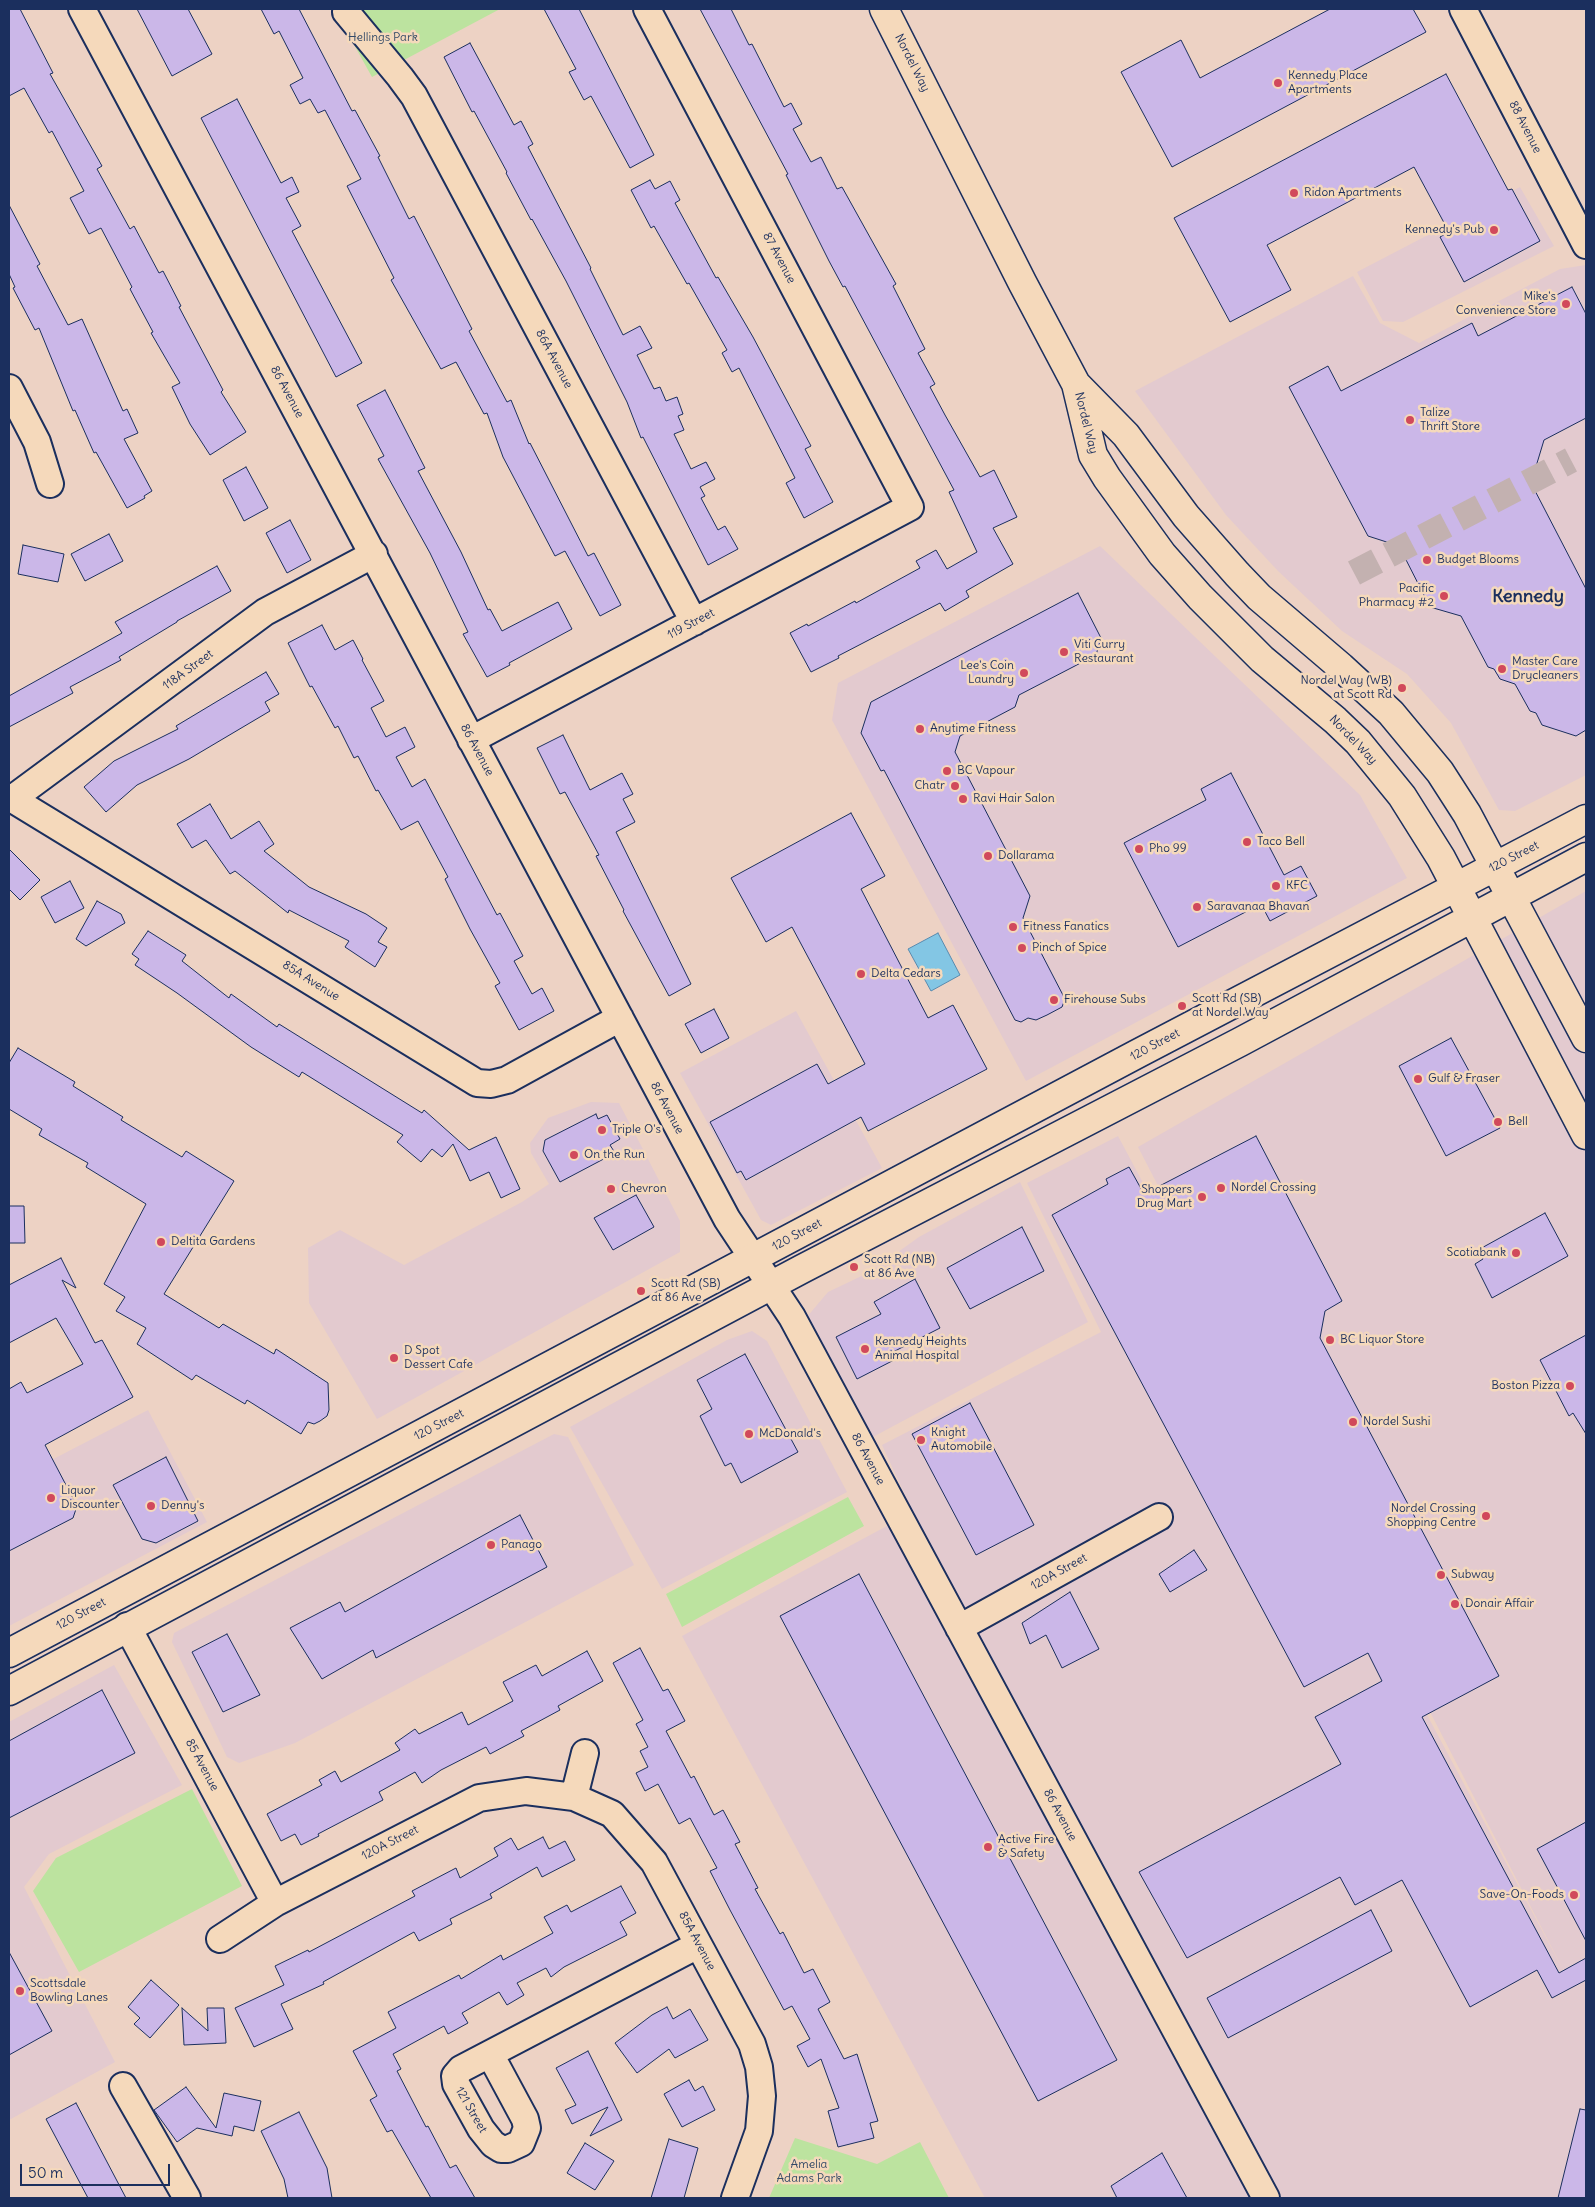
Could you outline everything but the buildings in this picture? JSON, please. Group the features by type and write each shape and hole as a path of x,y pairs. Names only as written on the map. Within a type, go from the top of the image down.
{"main road":[{"name":"Nordel Way","path":"884,9 1022,282 1076,384 1093,454 1107,478 1162,554 1229,628 1358,742 1402,796 1437,851 1586,1135"},
{"name":"Nordel Way","path":"1076,384 1126,435 1186,516 1237,574 1266,604 1365,689 1417,743 1454,792 1586,1038"},
{"name":"120 Street","path":"9,1653 1137,1054 1586,819"},
{"path":"9,1691 771,1285 1240,1042 1586,857"},
{"path":"1063,1133 1065,1120 1069,1113 1077,1106 1124,1080 1136,1066 1137,1054"},
{"path":"128,1626 127,1615 130,1611 216,1566 248,1526"}],"street":[{"name":"86 Avenue","path":"82,9 727,1219 792,1317 1266,2198"},
{"name":"87 Avenue","path":"647,9 910,507"},
{"name":"88 Avenue","path":"1463,9 1586,245"},
{"name":"86A Avenue","path":"346,12 414,96 694,622"},
{"path":"9,388 37,442 50,484"},
{"name":"119 Street","path":"471,740 910,507"},
{"name":"118A Street","path":"10,798 265,612 374,554"},
{"name":"85A Avenue","path":"10,798 477,1083 491,1084 507,1080 620,1018"},
{"name":"120A Street","path":"959,1628 1159,1517"},
{"name":"85 Avenue","path":"128,1626 275,1903"},
{"path":"574,1797 585,1753"},
{"name":"120A Street","path":"220,1939 275,1903 479,1798 526,1791 574,1797"},
{"name":"85A Avenue","path":"574,1797 612,1814 654,1862 752,2044 759,2067 762,2096 759,2132 735,2198"},
{"path":"490,2054 698,1945"},
{"path":"123,2086 187,2198"}],"shaded area":[{"path":"1520,187 1554,246 1403,322 1383,321 1357,272"},
{"path":"1586,265 1586,775 1515,811 1499,810 1451,723 1407,674 1342,631 1278,571 1226,515 1135,391 1353,276 1380,323 1419,343 1560,269"},
{"path":"1100,546 1360,795 1407,878 1026,1081 832,720 838,683"},
{"path":"1586,891 1586,2198 985,2198 682,1636 913,1512 882,1445 1101,1332 1027,1183 1118,1136 1567,1977 1138,1147"},
{"path":"796,1011 882,1168 771,1225 761,1220 680,1073"},
{"path":"591,1102 619,1103 680,1221 680,1252 377,1419 309,1303 308,1248 340,1230 404,1265 522,1202 549,1184 531,1153 530,1143 548,1118"},
{"path":"1020,1182 1088,1322 871,1438 806,1318 828,1292 870,1272 919,1237"},
{"path":"752,1331 767,1341 847,1492 662,1589 570,1427 727,1340"},
{"path":"148,1410 207,1522 9,1626 9,1482"},
{"path":"554,1434 568,1437 634,1565 295,1743 239,1763 227,1757 172,1642 174,1633"},
{"path":"114,1665 182,1785 49,1854 24,1887 115,2062 9,2120 9,1722"}],"green space":[{"name":"Hellings Park","path":"334,9 500,9 372,77"},
{"path":"848,1497 864,1526 682,1627 666,1594"},
{"path":"192,1789 242,1886 79,1972 33,1891 56,1858"},
{"name":"Amelia Adams Park","path":"795,2138 877,2164 920,2142 949,2198 769,2198"}],"water":[{"path":"938,933 960,975 931,991 908,949"}],"tunnel":[{"path":"1354,573 1571,460"}],"place":[{"name":"Kennedy Place Apartments","path":"1278,83"},
{"name":"Ridon Apartments","path":"1294,193"},
{"name":"Kennedy's Pub","path":"1494,230"},
{"name":"Mike's Convenience Store","path":"1566,304"},
{"name":"Talize Thrift Store","path":"1410,420"},
{"name":"Budget Blooms","path":"1427,560"},
{"name":"Pacific Pharmacy #2","path":"1444,596"},
{"name":"Viti Curry Restaurant","path":"1064,652"},
{"name":"Master Care Drycleaners","path":"1502,669"},
{"name":"Lee's Coin Laundry","path":"1024,673"},
{"name":"Nordel Way (WB) at Scott Rd","path":"1402,688"},
{"name":"Anytime Fitness","path":"920,729"},
{"name":"BC Vapour","path":"947,771"},
{"name":"Chatr","path":"955,786"},
{"name":"Ravi Hair Salon","path":"963,799"},
{"name":"Taco Bell","path":"1247,842"},
{"name":"Pho 99","path":"1139,849"},
{"name":"Dollarama","path":"988,856"},
{"name":"KFC","path":"1276,886"},
{"name":"Saravanaa Bhavan","path":"1197,907"},
{"name":"Fitness Fanatics","path":"1013,927"},
{"name":"Pinch of Spice","path":"1022,948"},
{"name":"Delta Cedars","path":"861,974"},
{"name":"Firehouse Subs","path":"1054,1000"},
{"name":"Scott Rd (SB) at Nordel Way","path":"1182,1006"},
{"name":"Gulf & Fraser","path":"1418,1079"},
{"name":"Bell","path":"1498,1122"},
{"name":"Triple O's","path":"602,1130"},
{"name":"On the Run","path":"574,1155"},
{"name":"Nordel Crossing","path":"1221,1188"},
{"name":"Chevron","path":"611,1189"},
{"name":"Shoppers Drug Mart","path":"1202,1197"},
{"name":"Deltita Gardens","path":"161,1242"},
{"name":"Scotiabank","path":"1516,1253"},
{"name":"Scott Rd (NB) at 86 Ave","path":"854,1267"},
{"name":"Scott Rd (SB) at 86 Ave","path":"641,1291"},
{"name":"BC Liquor Store","path":"1330,1340"},
{"name":"Kennedy Heights Animal Hospital","path":"865,1349"},
{"name":"D Spot Dessert Cafe","path":"394,1358"},
{"name":"Boston Pizza","path":"1570,1386"},
{"name":"Nordel Sushi","path":"1353,1422"},
{"name":"McDonald's","path":"749,1434"},
{"name":"Knight Automobile","path":"921,1440"},
{"name":"Liquor Discounter","path":"51,1498"},
{"name":"Denny's","path":"151,1506"},
{"name":"Nordel Crossing Shopping Centre","path":"1486,1516"},
{"name":"Panago","path":"491,1545"},
{"name":"Subway","path":"1441,1575"},
{"name":"Donair Affair","path":"1455,1604"},
{"name":"Active Fire & Safety","path":"988,1847"},
{"name":"Save-On-Foods","path":"1574,1895"},
{"name":"Scottsdale Bowling Lanes","path":"20,1991"}],"district":[{"name":"Kennedy","path":"1528,597"}]}
